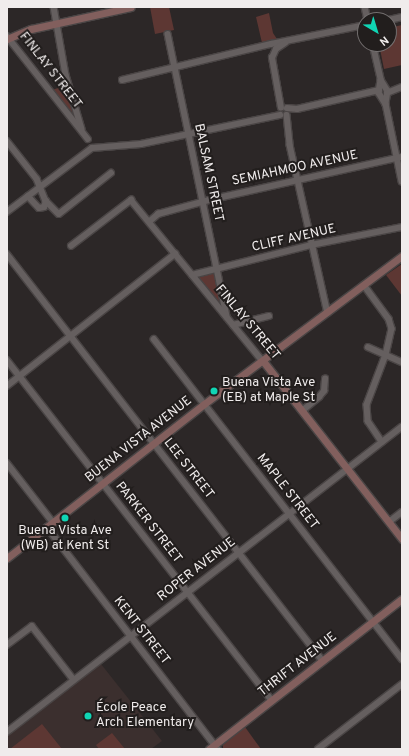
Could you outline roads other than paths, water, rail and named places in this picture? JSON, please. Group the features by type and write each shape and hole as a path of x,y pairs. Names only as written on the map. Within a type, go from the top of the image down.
{"street":[{"path":"54,7 66,75 84,133"},
{"path":"8,38 31,29 131,7"},
{"path":"122,80 175,69 260,47 286,43 357,27"},
{"name":"BALSAM STREET","path":"168,34 227,317"},
{"name":"FINLAY STREET","path":"8,38 88,139"},
{"path":"272,58 276,49 286,43"},
{"path":"260,47 268,51 272,58 311,245 328,313"},
{"path":"375,52 400,158 402,181"},
{"path":"7,212 92,148 142,144 283,111 401,88"},
{"path":"7,140 37,179 39,188 46,201 61,213 111,173"},
{"name":"SEMIAHMOO AVENUE","path":"150,221 158,214 203,201 400,158"},
{"path":"28,196 40,208 44,207 46,201"},
{"name":"FINLAY STREET","path":"71,246 132,200 263,361 402,539"},
{"name":"CLIFF AVENUE","path":"192,275 311,245 402,227"},
{"name":"LEE STREET","path":"7,254 323,660"},
{"path":"7,386 175,254"},
{"name":"BUENA VISTA AVENUE","path":"7,558 204,404 328,313 402,256"},
{"path":"364,285 389,319 392,329 386,355 366,413 371,428 382,442"},
{"path":"233,325 269,316"},
{"name":"MAPLE STREET","path":"154,339 402,659"},
{"path":"368,347 402,362"},
{"name":"PARKER STREET","path":"7,360 272,700"},
{"path":"302,411 324,391 325,379"},
{"name":"ROPER AVENUE","path":"7,732 402,427"},
{"path":"7,463 53,522"},
{"path":"389,522 402,512"},
{"name":"KENT STREET","path":"47,527 131,636 214,748"},
{"name":"THRIFT AVENUE","path":"214,748 272,700 402,599"},
{"path":"7,645 32,626 74,680"},
{"path":"318,749 402,684"}],"place":[{"name":"Buena Vista Ave (EB) at Maple St","path":"214,391"},
{"name":"Buena Vista Ave (WB) at Kent St","path":"65,518"},
{"name":"École Peace Arch Elementary","path":"88,716"}]}
